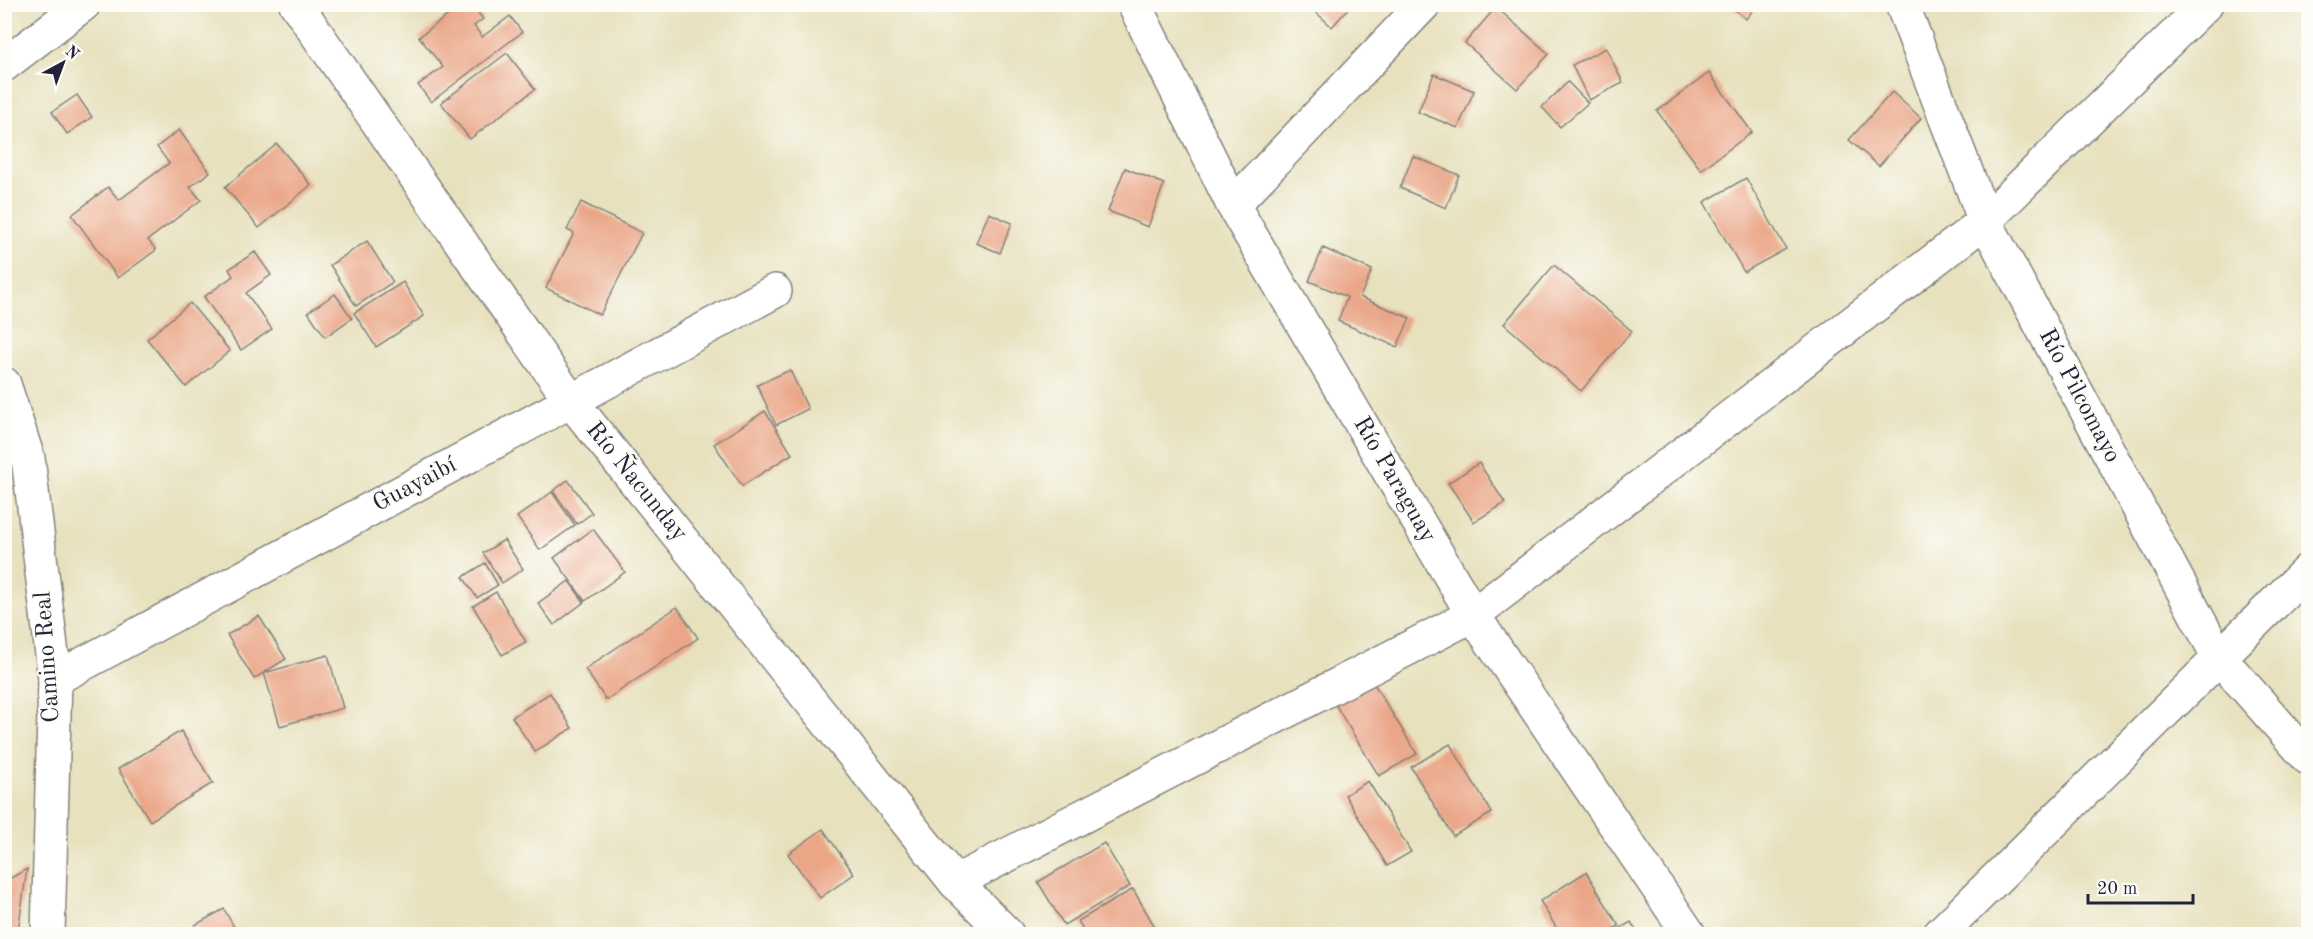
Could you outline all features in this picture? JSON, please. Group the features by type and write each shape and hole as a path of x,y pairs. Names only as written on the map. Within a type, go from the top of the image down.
{"street":[{"path":"4,65 84,4"},
{"name":"Río Ñacunday","path":"296,4 571,401 955,882 1007,934"},
{"name":"Río Paraguay","path":"1134,4 1233,205 1473,615 1689,934"},
{"path":"1233,205 1424,4"},
{"name":"Río Pilcomayo","path":"1902,4 1985,221 2218,656 2308,758"},
{"path":"955,882 1473,615 1985,221 2206,4"},
{"name":"Guayaibí","path":"55,679 776,291"},
{"name":"Camino Real","path":"4,384 28,458 55,679 48,934"},
{"path":"1940,934 2218,656 2308,570"}],"building":[{"path":"1307,4 1352,4 1332,27"},
{"path":"1728,4 1758,4 1746,19"},
{"path":"462,5 472,5 483,19 474,26 482,37 510,16 522,32 431,102 418,85 443,67 419,37"},
{"path":"1496,7 1549,54 1517,89 1465,43"},
{"path":"1606,48 1623,83 1589,100 1572,65"},
{"path":"507,53 535,89 470,139 441,103"},
{"path":"1709,73 1752,132 1701,170 1657,111"},
{"path":"1434,74 1474,91 1458,128 1418,112"},
{"path":"1568,82 1588,103 1560,127 1542,107"},
{"path":"1892,92 1921,118 1879,166 1849,140"},
{"path":"77,95 92,117 67,134 52,112"},
{"path":"179,130 210,172 190,187 201,200 148,240 156,250 118,278 72,215 108,187 119,200 169,163 157,147"},
{"path":"277,144 311,185 259,228 225,187"},
{"path":"1413,156 1459,175 1446,208 1400,188"},
{"path":"1125,168 1164,184 1148,227 1108,211"},
{"path":"1746,178 1786,249 1744,272 1704,202"},
{"path":"581,202 642,233 600,315 546,288 574,233 567,230"},
{"path":"989,213 1012,223 1000,253 976,243"},
{"path":"367,241 393,282 356,306 330,265"},
{"path":"1323,248 1372,270 1360,297 1410,318 1397,347 1338,321 1347,297 1309,281"},
{"path":"255,252 271,275 246,293 272,329 241,350 204,297 233,276 229,269"},
{"path":"1554,265 1632,331 1581,391 1504,324"},
{"path":"403,282 424,316 376,347 354,313"},
{"path":"335,294 352,318 325,337 308,312"},
{"path":"190,303 230,351 186,387 147,339"},
{"path":"790,370 808,409 776,425 757,385"},
{"path":"765,411 792,454 742,486 714,444"},
{"path":"1479,463 1505,503 1474,522 1448,483"},
{"path":"568,480 592,513 577,524 553,491"},
{"path":"552,492 575,525 540,550 517,517"},
{"path":"593,529 625,572 585,601 554,558"},
{"path":"504,540 523,569 502,583 483,553"},
{"path":"485,563 498,585 477,598 463,577"},
{"path":"569,581 584,602 554,625 538,603"},
{"path":"496,592 526,642 502,655 473,606"},
{"path":"677,607 698,638 606,700 585,669"},
{"path":"259,616 286,659 254,679 227,635"},
{"path":"328,655 343,708 280,726 264,673"},
{"path":"1371,679 1417,754 1379,776 1333,701"},
{"path":"550,693 572,728 535,752 512,717"},
{"path":"181,731 213,783 150,821 118,769"},
{"path":"1450,744 1492,813 1453,836 1411,767"},
{"path":"1368,781 1411,852 1387,866 1345,795"},
{"path":"823,829 854,874 820,898 788,854"},
{"path":"1104,843 1130,886 1064,925 1038,882"},
{"path":"27,869 18,931 13,934 4,934 4,871 9,879"},
{"path":"1586,872 1619,926 1606,934 1560,934 1540,901"},
{"path":"1133,889 1155,927 1142,934 1086,934 1078,921"},
{"path":"224,909 238,934 200,934 195,925"},
{"path":"1631,922 1638,934 1610,934"}]}
